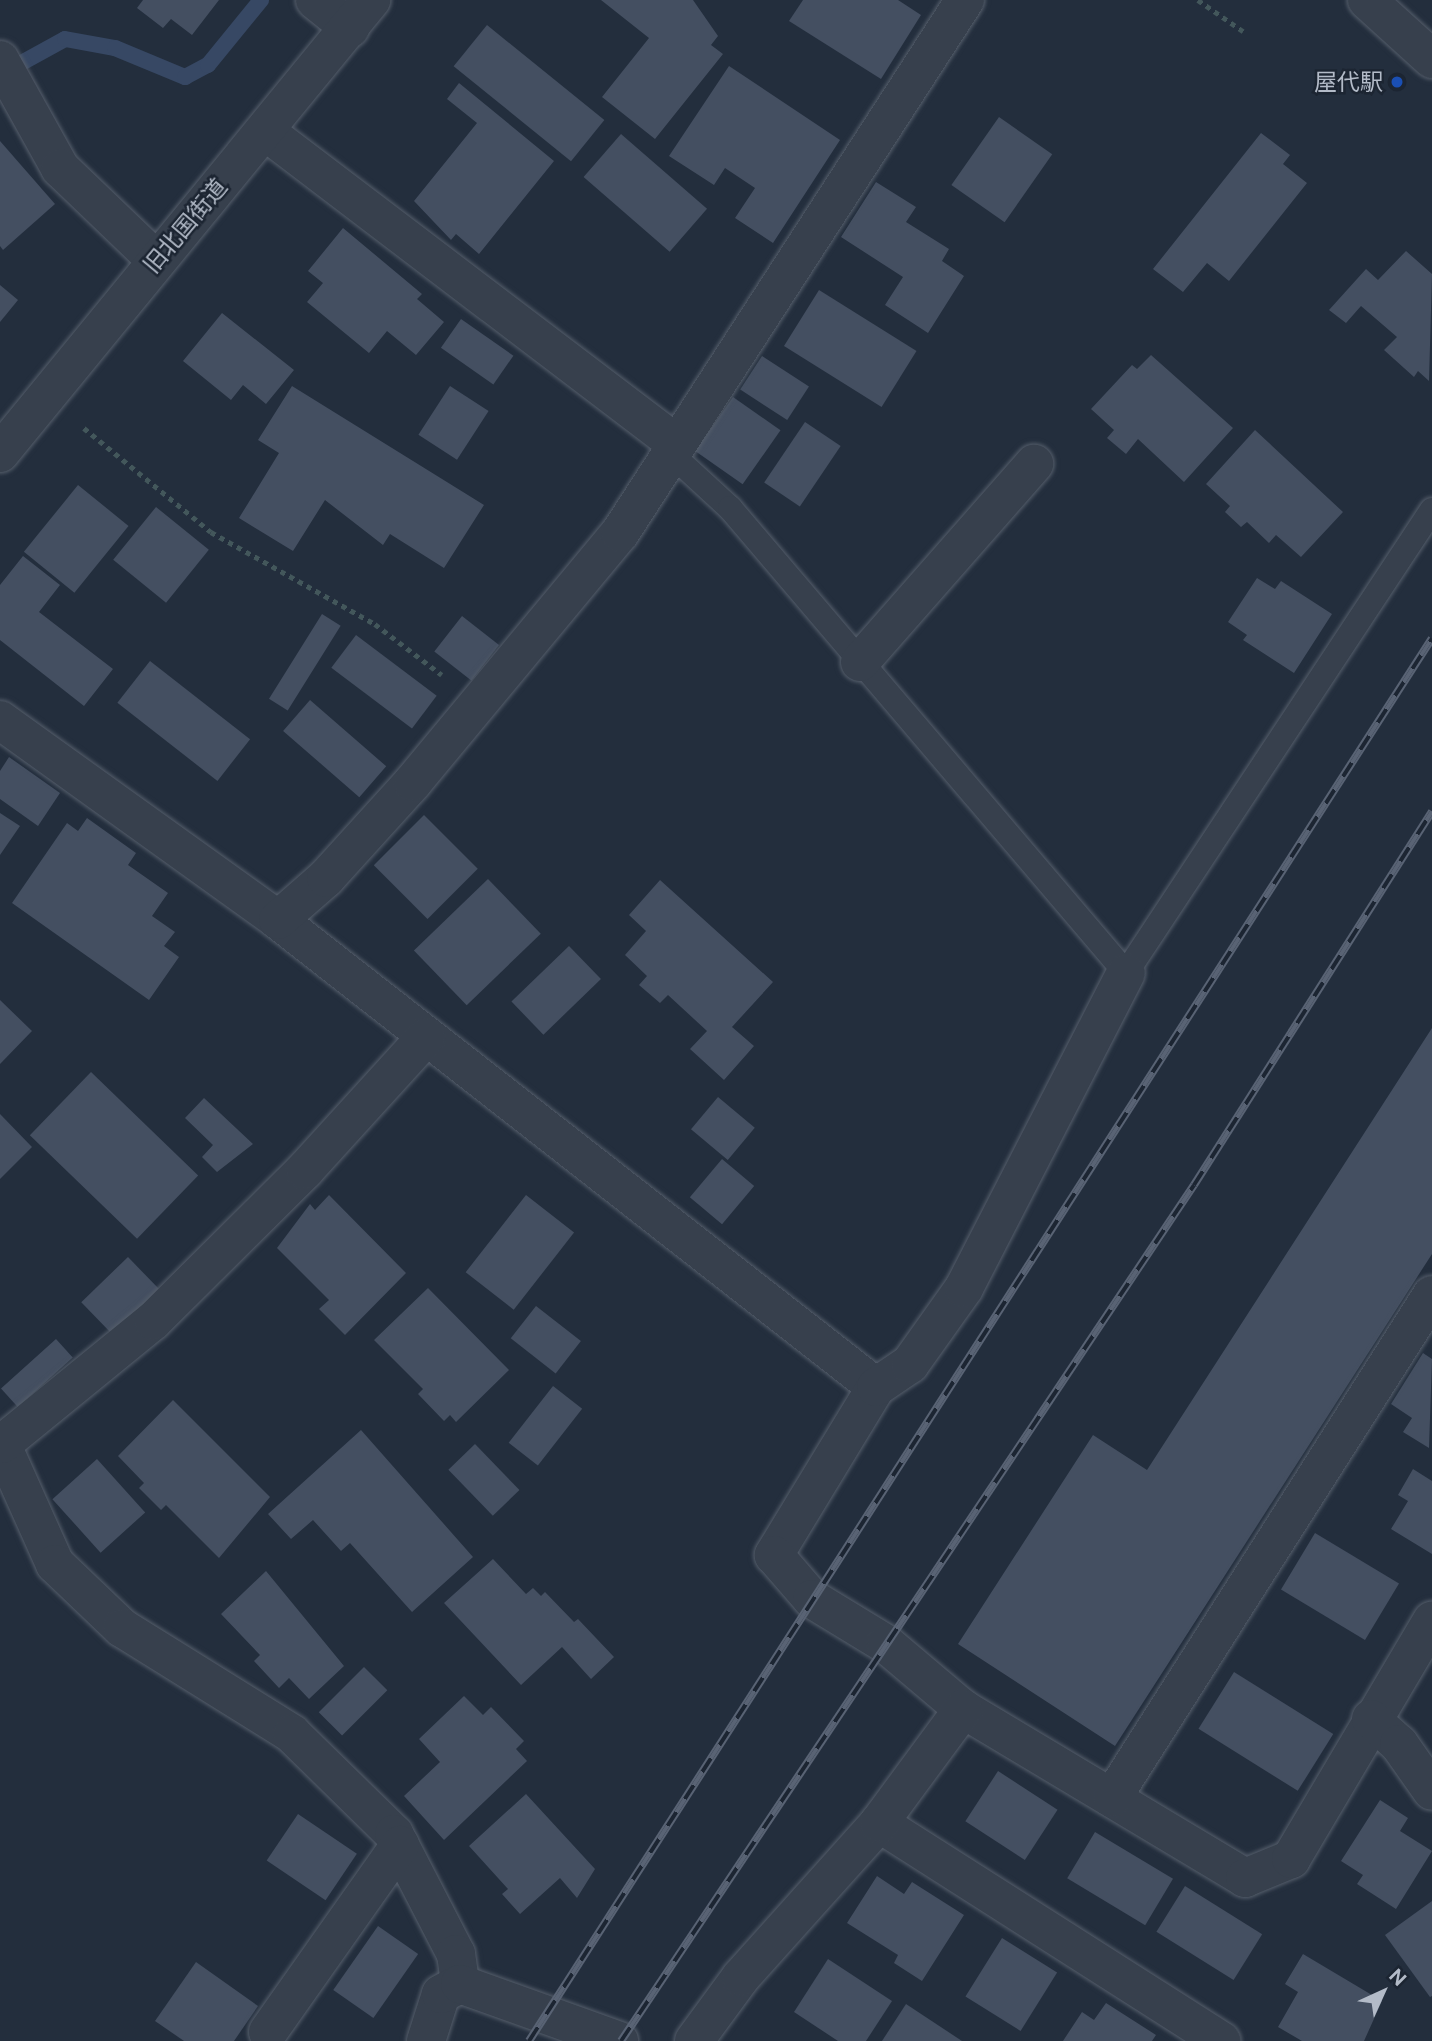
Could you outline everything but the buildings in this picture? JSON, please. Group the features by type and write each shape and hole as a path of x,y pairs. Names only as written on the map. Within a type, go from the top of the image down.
{"street":[{"path":"315,0 361,14"},
{"path":"278,920 327,878 479,703 620,533 674,442 965,0"},
{"path":"1367,0 1432,59"},
{"name":"旧北国街道","path":"0,453 361,14"},
{"path":"9,76 60,168 156,260"},
{"path":"265,131 674,442"},
{"path":"860,662 1034,464"},
{"path":"0,720 278,920 876,1387"},
{"path":"1126,973 964,1288 910,1364 876,1387 774,1555 812,1599 886,1644 963,1709 1245,1878 1291,1858 1371,1719 1432,1621"},
{"path":"426,1037 305,1170 153,1321 1,1443 55,1564 122,1628 292,1734 400,1845 456,1954 460,1984"},
{"path":"1112,1798 1432,1295"},
{"path":"708,2036 879,1823 963,1709"},
{"path":"1371,1719 1399,1744 1432,1791"},
{"path":"879,1823 1221,2041"},
{"path":"268,2032 400,1845"},
{"path":"426,2041 440,1994 460,1984 620,2041"}],"lane":[{"path":"674,442 681,463 730,508 1126,973 1432,510"}],"path":[{"path":"1198,0 1243,32"},
{"path":"45,397 211,532 375,624 479,703"}],"waterway":[{"path":"5,72 65,39 115,48 185,77 208,65 261,0"}],"railway":[{"path":"529,2041 1432,638"},
{"path":"621,2041 1194,1185 1432,811"}],"place":[{"name":"屋代駅","path":"1397,82"}]}
